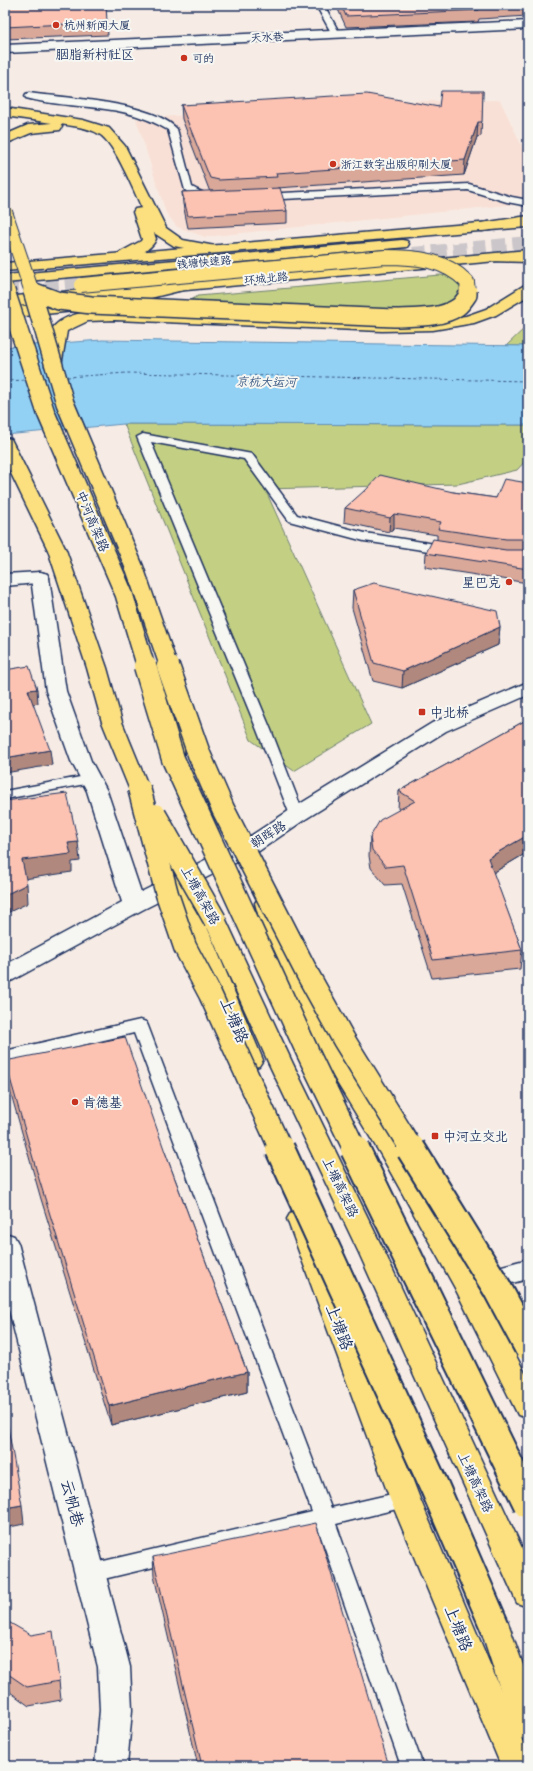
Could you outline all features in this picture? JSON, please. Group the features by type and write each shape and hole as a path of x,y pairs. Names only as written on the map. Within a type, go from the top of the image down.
{"main road":[{"path":"5,112 83,124 104,131 160,231 179,242 210,249"},
{"path":"5,140 28,129 52,127 74,129 92,134 112,146 143,218 149,239 147,244 122,257"},
{"path":"5,212 32,291 65,403 135,568 199,754 223,808 308,975 344,1040 497,1288 528,1346"},
{"path":"5,267 528,222"},
{"name":"钱塘快速路","path":"5,279 402,244"},
{"name":"环城北路","path":"5,302 528,254"},
{"path":"5,293 213,271 367,258 405,258 434,262 455,270 467,282 468,295 459,306 441,312 420,317 394,318 90,304 59,301 32,291"},
{"path":"496,258 528,258"},
{"path":"434,325 469,313 504,289 528,277"},
{"path":"5,313 114,302 186,285"},
{"name":"中河高架路","path":"5,286 46,413 124,594 173,759"},
{"path":"53,366 60,329 74,320 91,315 382,326 434,325 468,320 491,312 528,289"},
{"path":"5,443 57,550 97,668 112,722 139,788 175,920 200,978 210,994 436,1488 496,1627 528,1726"},
{"path":"182,703 173,759 308,1053 528,1504"},
{"name":"上塘高架路","path":"139,788 215,920 281,1064 372,1253 528,1594"},
{"path":"250,846 275,937 340,1068 390,1149 467,1285 528,1407"},
{"name":"上塘路","path":"177,882 251,1060 303,1230 405,1499 516,1766"}],"street":[{"name":"天水巷","path":"5,49 528,25"},
{"path":"5,580 40,578 56,692 81,761 97,791 134,905"},
{"name":"朝晖路","path":"5,975 177,882 250,846 296,815 438,727 528,688"},
{"name":"云帆巷","path":"7,1260 91,1573 114,1667 116,1710 111,1766"},
{"path":"467,1285 528,1269"}],"lane":[{"path":"320,5 336,34"},
{"path":"29,96 108,105 154,118 172,129 188,188 194,193 205,198 219,199"},
{"path":"255,198 449,186 469,187 510,200 528,203"},
{"path":"296,815 264,730 143,437 248,456 294,518 364,537 458,551"},
{"path":"5,795 91,779"},
{"path":"5,1057 140,1026 324,1517 412,1766"},
{"path":"91,1573 405,1499"}],"shaded area":[{"path":"500,100 528,159 528,203 205,237 177,227 166,213 136,119 347,102"}],"green space":[{"path":"440,275 458,277 474,296 420,313 182,305 198,296"},
{"path":"528,325 528,346 506,346"},
{"path":"124,424 528,425 528,458 517,470 458,484 265,489 371,724 294,771 251,740"}],"water":[{"name":"京杭大运河","path":"102,340 528,346 528,425 124,424 5,435 5,347"}],"building":[{"path":"5,5 106,5 107,22 5,27"},
{"path":"341,5 526,5 478,8 479,10 346,16"},
{"path":"441,91 483,91 482,122 478,122 465,160 276,173 277,177 219,180 210,178 181,105 367,94 439,107"},
{"path":"280,188 287,211 188,216 182,192"},
{"path":"380,475 453,492 496,498 504,479 528,483 528,539 506,539 438,529 441,522 394,514 390,518 345,508 365,491"},
{"path":"433,539 506,550 528,550 528,569 426,553"},
{"path":"374,583 497,611 500,627 403,671 374,663 353,590"},
{"path":"29,666 37,689 28,690 50,750 5,758 5,670"},
{"path":"528,719 528,835 488,858 522,950 433,960 403,865 386,867 372,850 370,837 380,820 415,801 399,791"},
{"path":"67,793 78,842 68,843 71,854 22,860 27,884 5,895 5,801"},
{"path":"125,1037 165,1152 247,1372 109,1406 39,1179 5,1061"},
{"path":"5,1422 7,1422 22,1505 5,1508"},
{"path":"316,1523 389,1766 202,1766 153,1557"},
{"path":"5,1620 31,1635 53,1631 59,1681 27,1687 8,1674 5,1677"}],"ferry route":[{"path":"67,377 127,373 528,381"},
{"path":"43,379 50,378"},
{"path":"5,381 26,380"}],"tunnel":[{"path":"393,256 528,243"},
{"path":"5,290 103,282"}],"place":[{"name":"杭州新闻大厦","path":"56,25"},
{"name":"可的","path":"184,58"},
{"name":"浙江数字出版印刷大厦","path":"333,164"},
{"name":"星巴克","path":"509,582"},
{"name":"中北桥","path":"422,712"},
{"name":"肯德基","path":"75,1102"},
{"name":"中河立交北","path":"435,1136"}],"district":[{"name":"胭脂新村社区","path":"95,54"}]}
